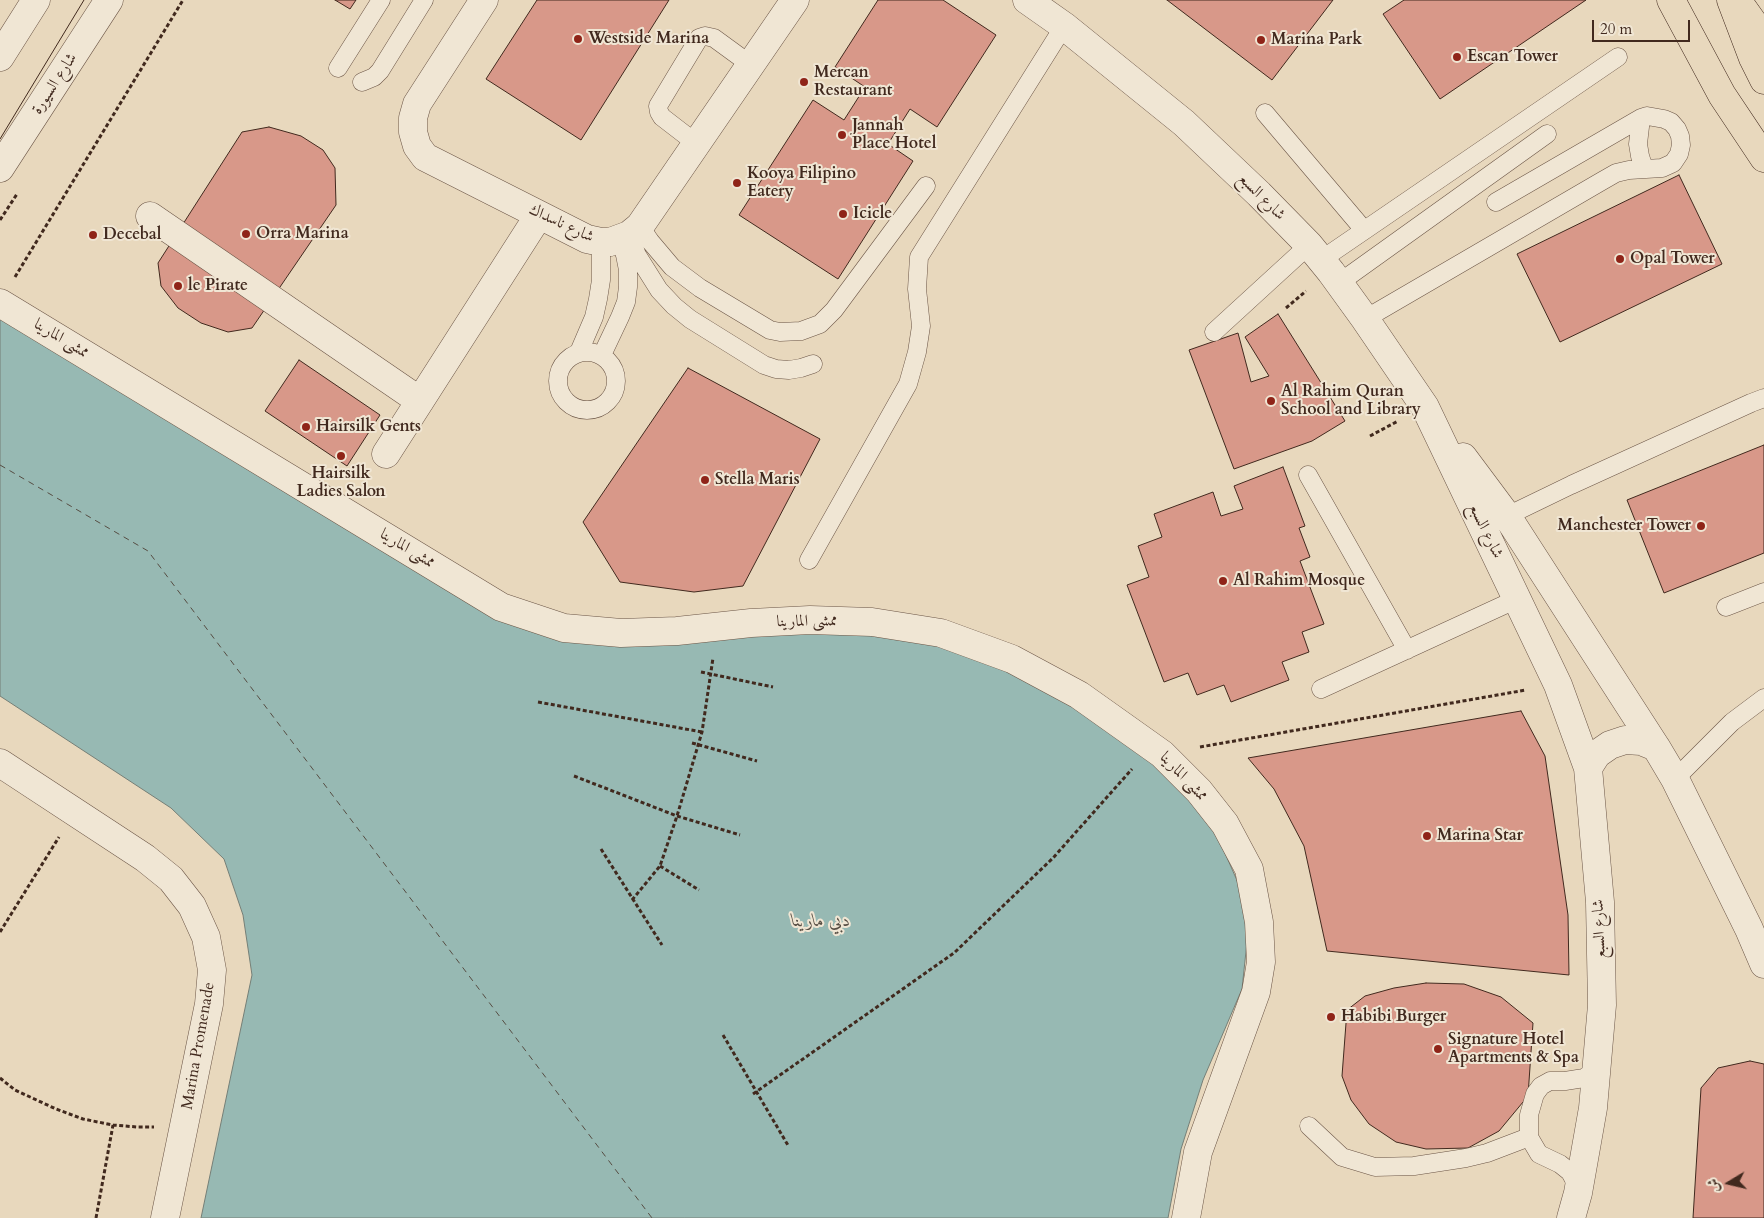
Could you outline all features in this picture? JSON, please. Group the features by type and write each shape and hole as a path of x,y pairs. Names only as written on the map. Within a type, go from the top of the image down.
{"main road":[{"path":"1670,0 1722,95 1764,158"},
{"path":"1731,0 1753,58 1764,80"},
{"path":"1737,0 1764,38"}],"street":[{"path":"0,57 36,0"},
{"name":"شارع السيورة","path":"0,168 109,0"},
{"name":"شارع ناسداك","path":"484,0 417,104 413,118 413,132 417,146 425,157 587,239 622,236"},
{"path":"622,236 696,144 796,0"},
{"name":"شارع السبع","path":"1026,0 1064,26 1184,123 1259,194 1315,253 1339,282 1425,407 1558,685 1588,768 1600,902 1602,1005 1594,1108 1571,1218"},
{"path":"386,454 539,215"},
{"path":"150,216 420,401"},
{"name":"ممشى المارينا","path":"5,294 501,607 564,628 621,633 677,631 751,623 810,620 872,622 940,633 1012,659 1079,695 1150,758 1199,790 1225,824 1249,869 1259,922 1261,962 1256,992 1198,1152 1186,1218"},
{"path":"1425,407 1507,516 1656,747 1756,927 1764,964"},
{"path":"1588,768 1596,754 1610,745 1625,740 1641,741 1656,747"},
{"name":"Marina Promenade","path":"0,762 145,858 171,879 192,906 206,937 212,970 209,1004 165,1218"}],"lane":[{"path":"338,68 381,0"},
{"path":"362,82 374,77 380,71 424,0"},
{"path":"809,560 911,376 921,326 917,289 919,257 1064,26"},
{"path":"696,144 662,117 658,106 699,38 705,36 714,38 751,65"},
{"path":"1214,332 1315,253 1364,230 1618,57"},
{"path":"1265,113 1364,230"},
{"path":"1365,319 1616,173 1644,168 1662,168 1673,162 1679,154 1681,145 1677,128 1671,122 1656,117 1647,116 1641,118 1496,202"},
{"path":"1641,118 1638,144 1644,168"},
{"path":"1339,282 1547,134"},
{"path":"622,236 650,241 672,267 700,288 770,330 801,332 820,324 834,310 926,186"},
{"path":"579,352 587,335 598,299 602,261 622,236"},
{"path":"602,355 620,317 627,295 628,270 622,236"},
{"path":"622,236 637,255 659,290 690,319 764,365 776,369 789,370 813,364"},
{"path":"591,351 602,355 611,364 616,374 616,386 612,397 604,405 594,410 582,410 572,406 563,398 558,388 558,376 561,365 569,357 579,352 591,351"},
{"path":"1507,516 1764,398"},
{"path":"1308,475 1407,650"},
{"path":"1726,607 1764,592"},
{"path":"1321,689 1517,599"},
{"path":"1675,779 1732,722 1764,698"},
{"path":"1578,1187 1570,1172 1560,1164 1539,1154 1529,1137 1528,1115 1535,1094 1541,1086 1550,1081 1584,1078 1597,1070"},
{"path":"1309,1126 1342,1157 1375,1167 1414,1166 1466,1158 1487,1153 1529,1137"}],"path":[{"path":"5,294 183,0"},
{"path":"632,900 660,866 677,816 702,732 713,654"},
{"path":"700,672 773,687"},
{"path":"753,1094 954,953 1053,858 1150,758 1558,685"},
{"path":"538,702 702,732"},
{"path":"692,742 757,761"},
{"path":"574,776 677,816 740,836"},
{"path":"0,932 34,875 76,811"},
{"path":"601,849 662,945"},
{"path":"660,866 699,890"},
{"path":"722,1035 789,1147"},
{"path":"0,1078 15,1090 83,1119 136,1127 185,1125"},
{"path":"96,1218 113,1125"}],"water":[{"name":"دبي مارينا","path":"0,313 584,641 862,626 1011,662 1183,784 1217,835 1239,885 1249,923 1242,989 1203,1080 1181,1149 1168,1218 201,1218 252,975 243,915 224,859 171,808 0,696"}],"building":[{"path":"335,0 356,0 350,9"},
{"name":"Westside Marina","path":"537,0 669,0 581,140 486,79"},
{"name":"Jannah Place Hotel","path":"878,0 943,0 996,35 937,127 910,109 888,144 913,161 838,279 739,215 813,100 844,120 865,87 835,67"},
{"name":"Marina Park","path":"1167,0 1333,0 1272,80"},
{"name":"Escan Tower","path":"1404,0 1586,0 1440,99 1383,14"},
{"name":"Orra Marina","path":"269,127 301,136 323,150 335,168 336,205 252,328 228,332 201,323 178,308 161,286 158,263 242,132"},
{"name":"Opal Tower","path":"1679,175 1722,264 1560,342 1517,254"},
{"name":"Al Rahim Quran School and Library","path":"1278,314 1345,421 1312,441 1234,469 1189,350 1238,333 1251,382 1269,376 1245,337"},
{"path":"299,360 380,415 347,466 265,411"},
{"name":"Stella Maris","path":"688,368 820,439 743,586 694,592 620,582 583,522"},
{"name":"Manchester Tower","path":"1764,445 1764,553 1664,593 1627,500"},
{"name":"Al Rahim Mosque","path":"1283,467 1305,526 1299,528 1310,557 1300,561 1324,624 1302,632 1309,652 1282,662 1289,680 1231,702 1224,685 1197,695 1188,673 1164,682 1127,585 1149,577 1138,546 1162,537 1154,514 1213,492 1221,516 1243,509 1234,486"},
{"name":"Marina Star","path":"1521,711 1545,756 1568,915 1569,975 1327,951 1304,846 1274,789 1248,758"},
{"name":"Signature Hotel Apartments & Spa","path":"1426,983 1464,984 1501,997 1533,1023 1528,1096 1499,1131 1468,1148 1426,1149 1396,1142 1369,1124 1351,1100 1342,1076 1347,1010 1365,996 1394,988"},
{"path":"1750,1061 1764,1064 1764,1218 1693,1218 1701,1088 1718,1068"}],"ferry route":[{"path":"0,465 148,551 652,1218"}],"tram line":[{"path":"0,139 84,0"}],"place":[{"name":"Westside Marina","path":"578,39"},
{"name":"Marina Park","path":"1261,40"},
{"name":"Escan Tower","path":"1457,57"},
{"name":"Mercan Restaurant","path":"804,82"},
{"name":"Jannah Place Hotel","path":"842,135"},
{"name":"Kooya Filipino Eatery","path":"737,183"},
{"name":"Icicle","path":"843,214"},
{"name":"Orra Marina","path":"246,234"},
{"name":"Decebal","path":"93,235"},
{"name":"Opal Tower","path":"1620,259"},
{"name":"le Pirate","path":"178,286"},
{"name":"Al Rahim Quran School and Library","path":"1271,401"},
{"name":"Hairsilk Gents","path":"306,427"},
{"name":"Hairsilk Ladies Salon","path":"341,456"},
{"name":"Stella Maris","path":"705,480"},
{"name":"Manchester Tower","path":"1701,526"},
{"name":"Al Rahim Mosque","path":"1223,581"},
{"name":"Marina Star","path":"1427,836"},
{"name":"Habibi Burger","path":"1331,1017"},
{"name":"Signature Hotel Apartments & Spa","path":"1438,1049"}]}
